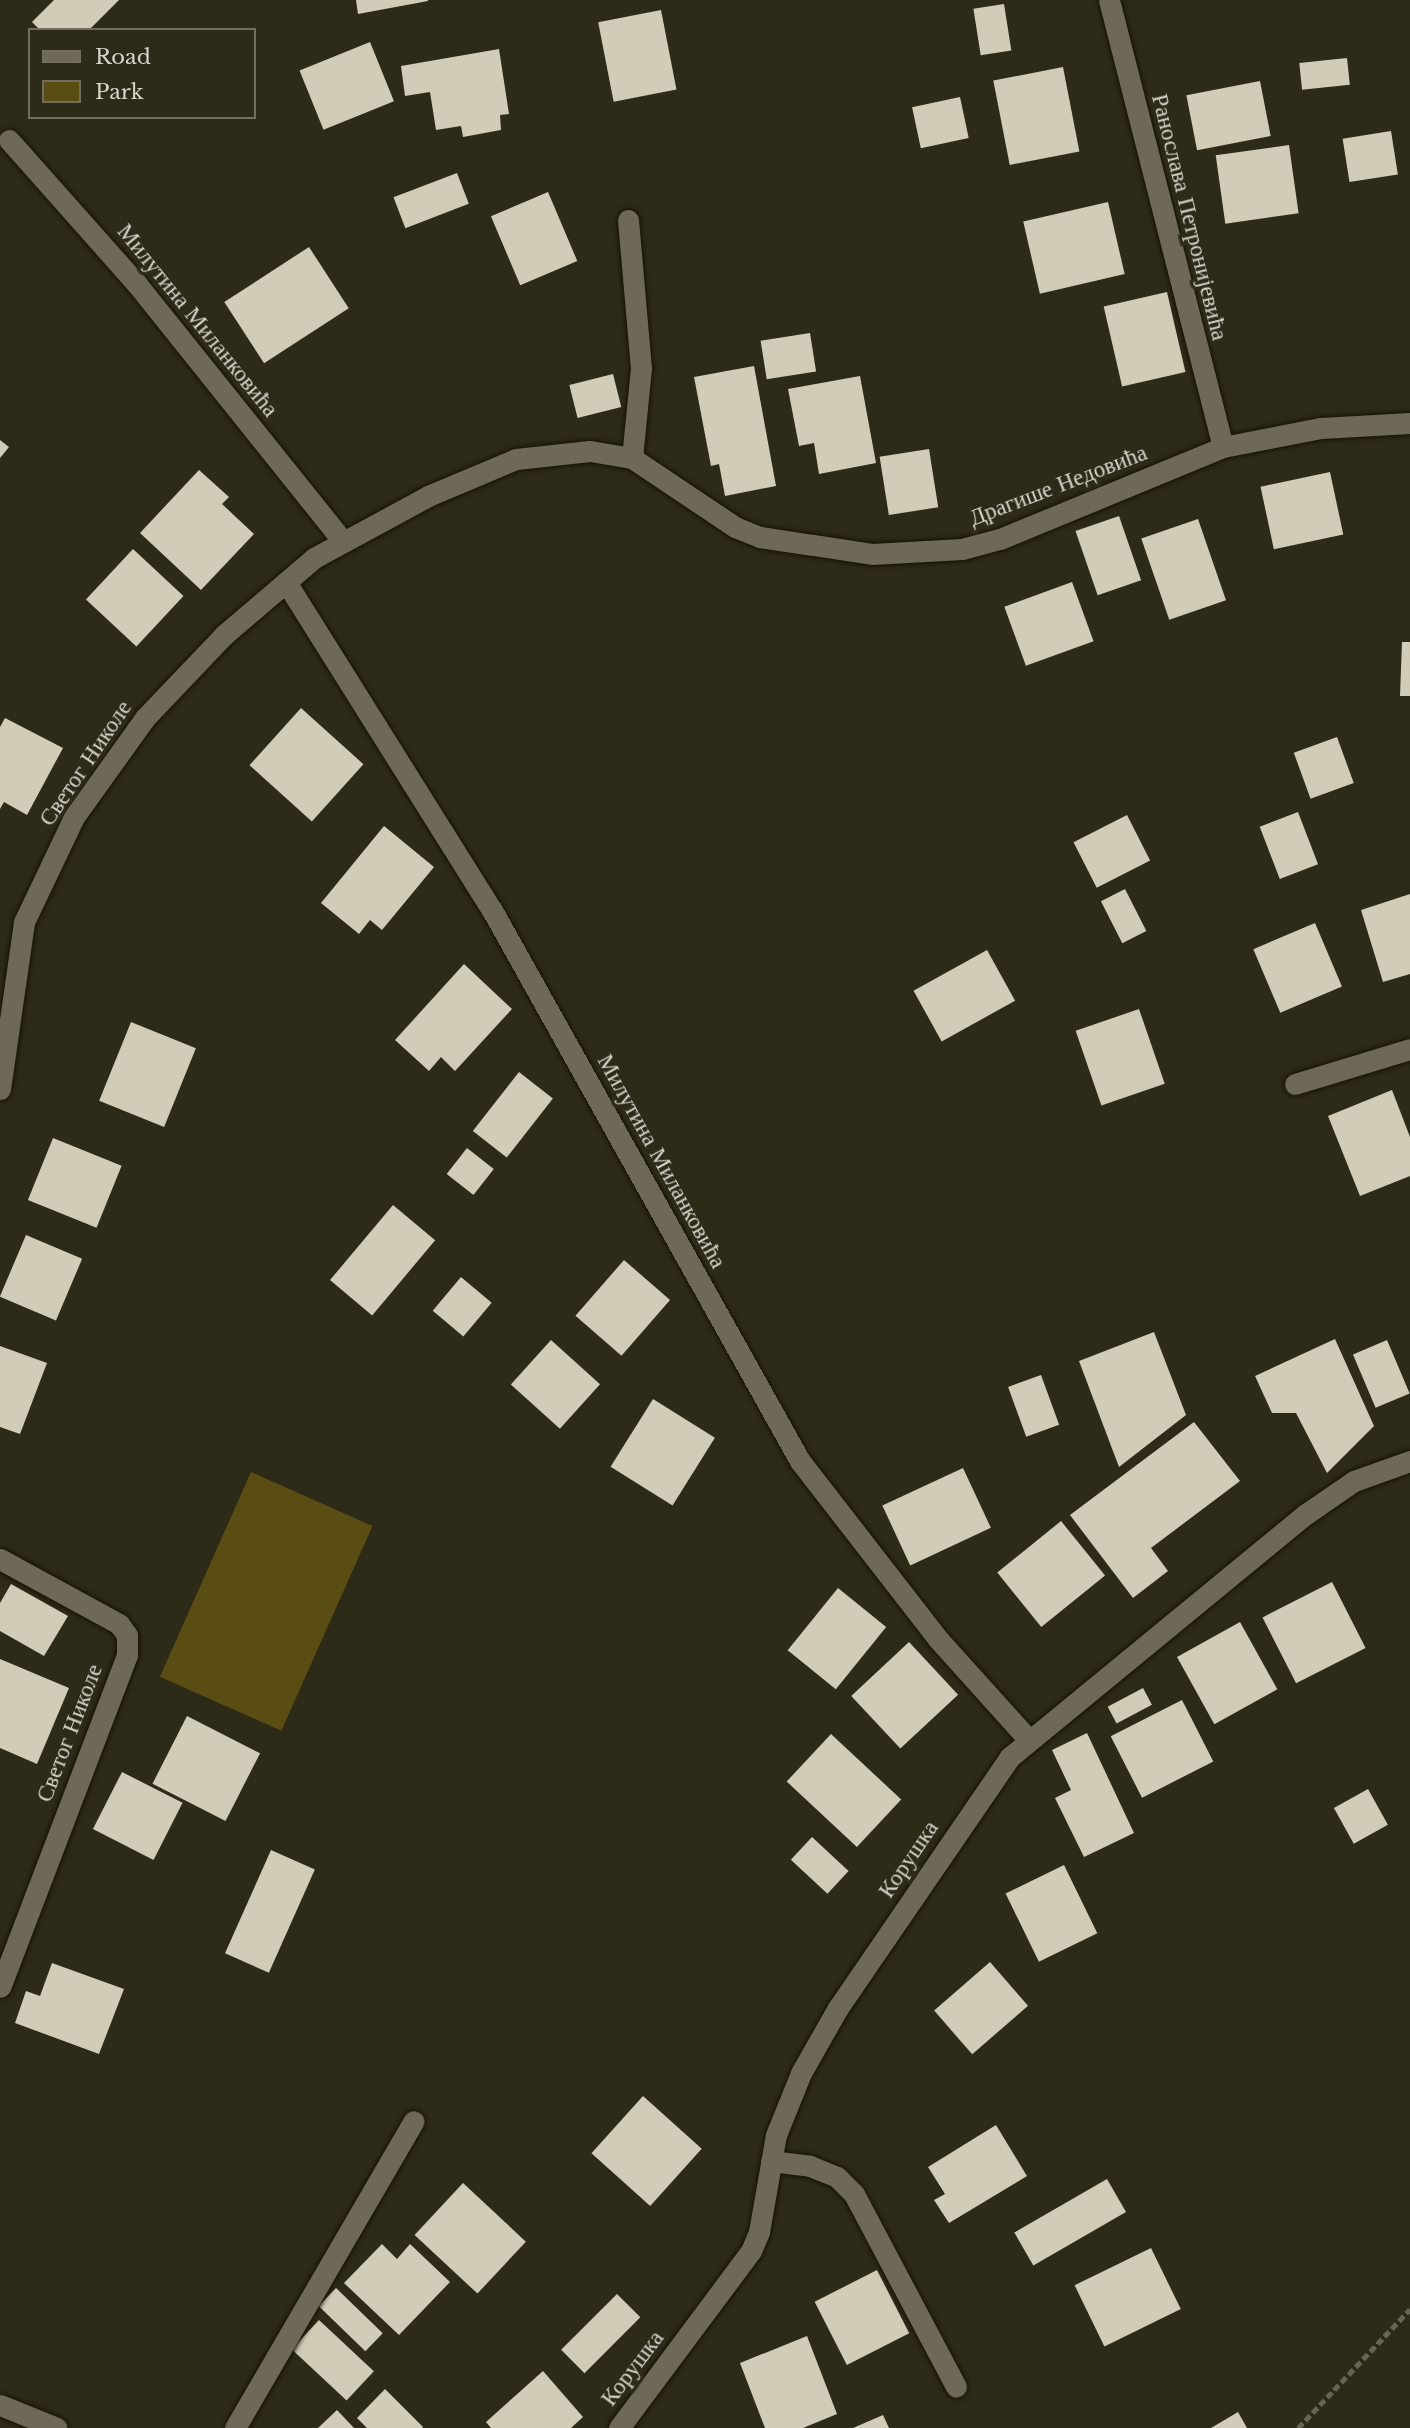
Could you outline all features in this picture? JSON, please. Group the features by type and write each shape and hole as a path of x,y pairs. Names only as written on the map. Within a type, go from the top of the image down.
{"street":[{"name":"Ранослава Петронијевића","path":"1109,0 1223,447"},
{"name":"Милутина Миланковића","path":"9,140 136,282 341,539"},
{"path":"628,220 641,368 632,457"},
{"name":"Драгише Недовића","path":"341,539 516,459 590,451 632,457 735,527 760,537 872,554 962,549 1000,539 1223,447 1321,428 1410,423"},
{"name":"Светог Николе","path":"0,1089 3,1032 24,922 74,817 145,718 224,635 341,539"},
{"name":"Милутина Миланковића","path":"286,582 492,910 800,1461 938,1639 1028,1739"},
{"path":"1295,1083 1410,1049"},
{"name":"Корушка","path":"619,2428 751,2251 776,2136 801,2073 838,2008 1010,1757 1028,1739 1306,1514 1354,1480 1410,1461"},
{"name":"Светог Николе","path":"0,1559 106,1614 119,1624 127,1645 0,1987"},
{"path":"235,2428 414,2121"},
{"path":"771,2161 819,2169 836,2177 854,2194 956,2387"},
{"path":"0,2405 57,2428"}],"path":[{"path":"1297,2428 1410,2309"}],"green space":[{"path":"251,1472 373,1526 281,1731 160,1677"}],"building":[{"path":"54,0 119,0 91,28 38,28 32,22"},
{"path":"356,0 428,0 428,1 358,14"},
{"path":"1004,4 1011,50 981,55 973,9"},
{"path":"661,10 676,90 614,102 598,22"},
{"path":"370,42 394,101 324,130 300,70"},
{"path":"499,49 509,114 500,115 501,130 463,137 461,126 436,130 430,92 405,96 401,66"},
{"path":"1347,58 1350,85 1302,90 1299,63"},
{"path":"1063,67 1079,151 1010,165 993,81"},
{"path":"1260,81 1271,136 1197,150 1186,95"},
{"path":"960,97 969,138 921,148 912,107"},
{"path":"1391,131 1398,174 1349,182 1343,139"},
{"path":"1289,145 1299,213 1225,224 1216,155"},
{"path":"457,173 469,204 405,228 394,197"},
{"path":"548,192 577,261 520,285 491,216"},
{"path":"1108,202 1125,274 1040,294 1023,222"},
{"path":"309,247 349,308 264,363 224,302"},
{"path":"1167,292 1185,372 1122,387 1104,307"},
{"path":"810,333 816,372 767,379 761,341"},
{"path":"754,366 776,486 725,496 719,464 711,466 694,377"},
{"path":"613,374 621,407 578,418 569,385"},
{"path":"860,376 876,463 819,474 814,443 799,446 788,389"},
{"path":"0,440 9,447 0,458"},
{"path":"929,449 938,507 889,515 880,457"},
{"path":"199,470 229,497 222,504 254,534 201,590 140,533"},
{"path":"1330,472 1343,535 1274,549 1261,487"},
{"path":"1119,516 1141,580 1098,595 1076,531"},
{"path":"1198,519 1226,600 1169,620 1141,539"},
{"path":"133,549 183,596 136,647 86,599"},
{"path":"1072,582 1094,641 1026,666 1004,607"},
{"path":"1402,642 1410,642 1410,696 1400,696"},
{"path":"301,708 363,764 312,821 249,765"},
{"path":"5,718 63,748 27,815 4,802 0,809 0,727"},
{"path":"1337,737 1354,783 1311,799 1294,753"},
{"path":"1298,812 1318,864 1280,879 1260,827"},
{"path":"1127,815 1150,860 1097,888 1074,842"},
{"path":"384,826 434,867 382,930 370,920 359,934 321,903"},
{"path":"1125,889 1146,931 1122,943 1101,901"},
{"path":"1410,894 1410,974 1383,982 1361,910"},
{"path":"1315,923 1342,987 1280,1013 1253,949"},
{"path":"987,950 1015,1001 942,1041 914,991"},
{"path":"464,964 512,1009 455,1071 441,1057 429,1071 395,1040"},
{"path":"1139,1009 1165,1084 1101,1106 1076,1031"},
{"path":"131,1022 196,1048 164,1127 99,1101"},
{"path":"519,1072 553,1098 507,1158 473,1131"},
{"path":"1392,1090 1410,1137 1410,1176 1360,1196 1328,1116"},
{"path":"53,1138 122,1166 97,1228 28,1200"},
{"path":"467,1148 494,1169 473,1195 447,1174"},
{"path":"393,1205 435,1240 372,1315 330,1280"},
{"path":"26,1235 82,1259 56,1321 0,1297"},
{"path":"624,1260 670,1300 621,1356 575,1316"},
{"path":"461,1277 492,1303 463,1336 433,1311"},
{"path":"1154,1332 1186,1415 1119,1467 1079,1361"},
{"path":"1335,1339 1374,1426 1327,1473 1296,1413 1272,1413 1255,1376"},
{"path":"551,1340 600,1384 560,1429 511,1385"},
{"path":"1387,1340 1410,1393 1376,1408 1353,1354"},
{"path":"0,1346 47,1363 20,1434 0,1427"},
{"path":"1041,1375 1059,1425 1026,1437 1008,1387"},
{"path":"653,1399 715,1438 673,1506 611,1467"},
{"path":"1194,1422 1240,1481 1151,1548 1168,1571 1133,1598 1070,1515"},
{"path":"963,1468 991,1528 910,1565 882,1506"},
{"path":"1061,1521 1105,1575 1041,1627 997,1573"},
{"path":"1332,1582 1366,1648 1296,1683 1263,1617"},
{"path":"11,1584 68,1616 44,1656 0,1631 0,1603"},
{"path":"838,1588 886,1627 836,1689 788,1650"},
{"path":"1240,1622 1277,1689 1214,1724 1177,1657"},
{"path":"909,1642 958,1695 900,1749 851,1696"},
{"path":"0,1659 69,1688 37,1764 0,1748"},
{"path":"1143,1688 1152,1705 1117,1724 1108,1707"},
{"path":"1182,1700 1213,1761 1142,1798 1111,1736"},
{"path":"187,1716 260,1753 226,1821 152,1784"},
{"path":"1087,1733 1134,1833 1084,1857 1055,1798 1071,1790 1052,1750"},
{"path":"831,1734 901,1799 857,1847 787,1782"},
{"path":"122,1772 183,1803 154,1860 93,1829"},
{"path":"1368,1789 1388,1825 1354,1844 1334,1808"},
{"path":"812,1837 849,1871 827,1894 791,1860"},
{"path":"271,1850 315,1870 269,1973 225,1953"},
{"path":"1064,1865 1097,1933 1039,1962 1006,1893"},
{"path":"990,1962 1028,2006 972,2054 934,2011"},
{"path":"52,1963 124,1989 99,2054 15,2023 26,1991 40,1996"},
{"path":"643,2096 702,2149 650,2206 591,2153"},
{"path":"996,2125 1027,2176 949,2223 934,2200 945,2194 928,2167"},
{"path":"1107,2179 1126,2212 1033,2265 1014,2232"},
{"path":"463,2183 526,2242 477,2294 415,2235"},
{"path":"382,2244 397,2259 410,2244 450,2282 399,2335 344,2283"},
{"path":"1151,2248 1181,2309 1104,2346 1075,2285"},
{"path":"877,2270 909,2333 847,2365 815,2302"},
{"path":"336,2288 383,2333 365,2351 319,2306"},
{"path":"617,2294 640,2317 584,2373 561,2350"},
{"path":"319,2320 374,2371 347,2400 292,2349"},
{"path":"807,2336 837,2414 803,2428 765,2428 740,2363"},
{"path":"543,2371 583,2417 571,2428 491,2428 486,2422"},
{"path":"385,2389 422,2428 367,2428 357,2418"},
{"path":"337,2410 354,2428 318,2428"},
{"path":"1238,2412 1247,2428 1211,2428"},
{"path":"883,2415 889,2428 853,2428"}]}
